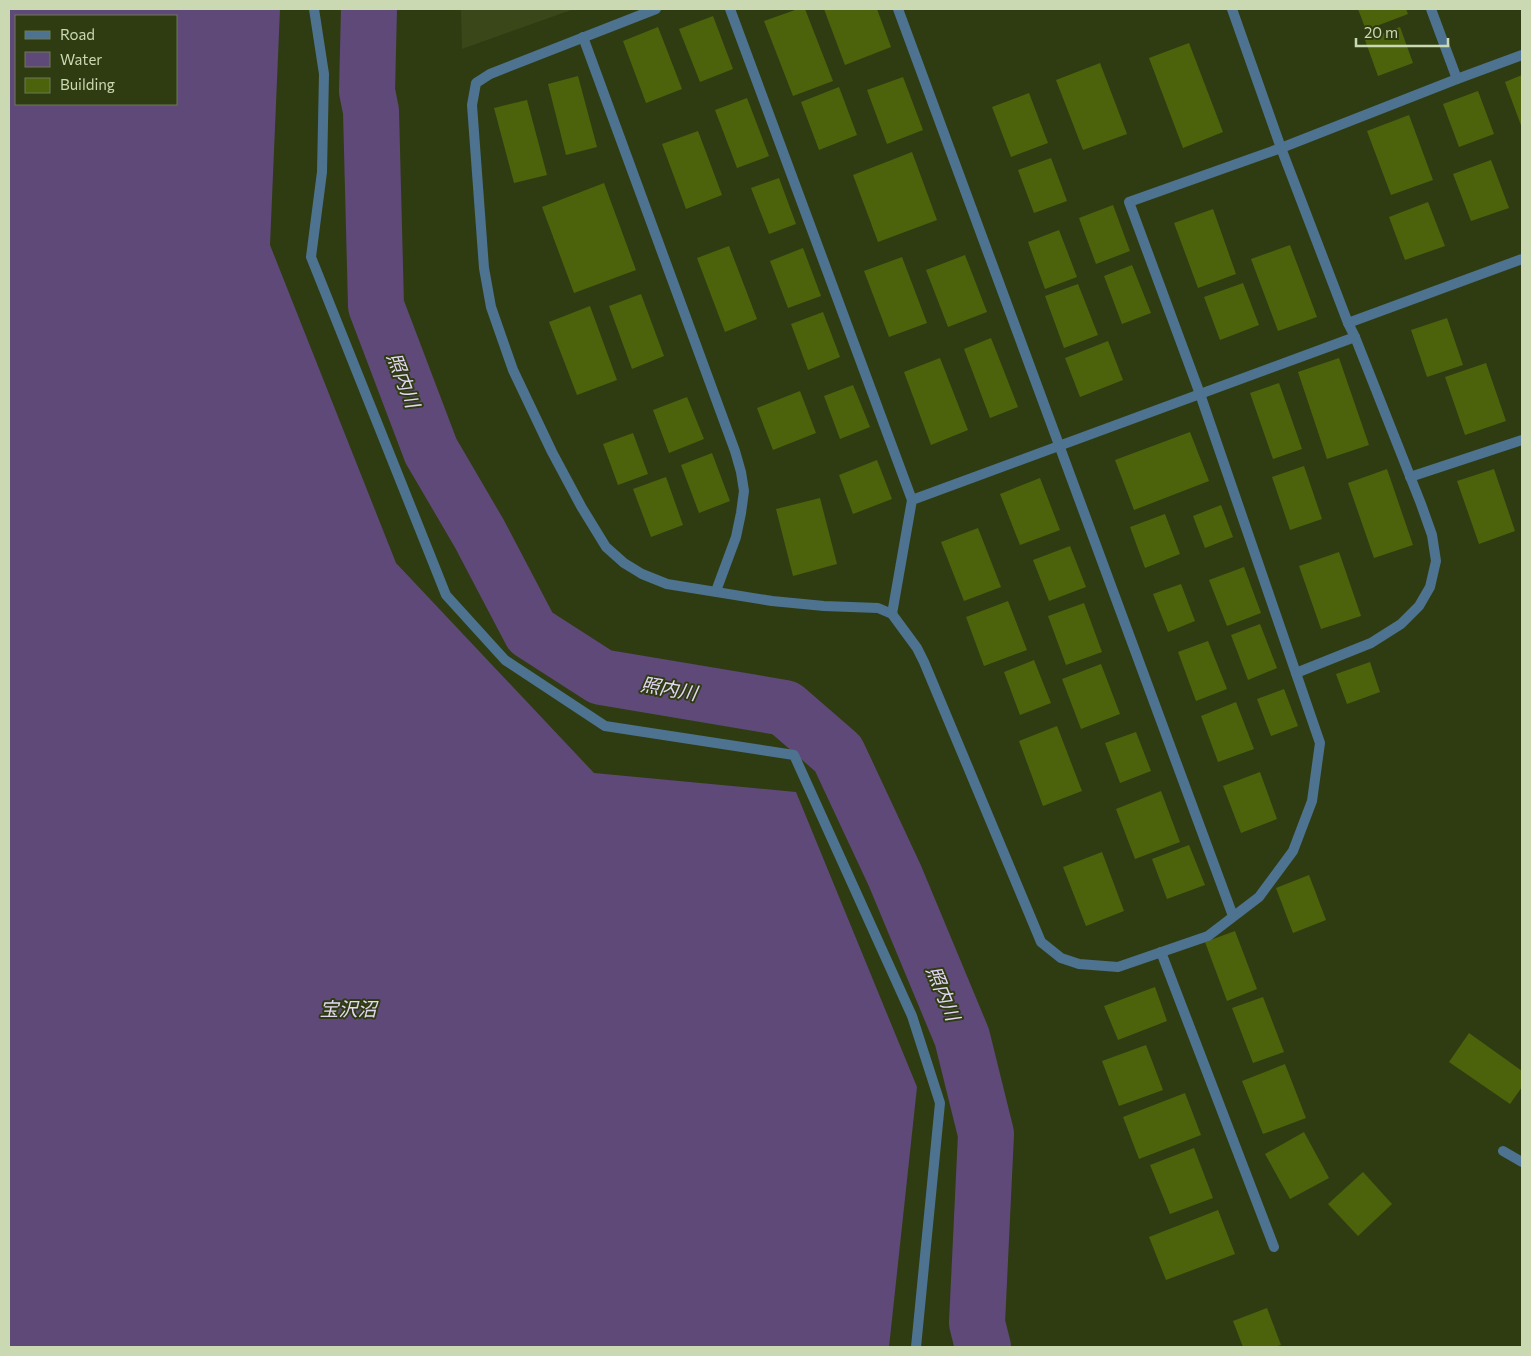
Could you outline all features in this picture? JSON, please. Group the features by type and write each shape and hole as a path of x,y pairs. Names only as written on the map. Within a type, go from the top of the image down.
{"street":[{"path":"314,9 324,74 322,172 311,257 446,595 506,660 605,726 794,755 908,1006 940,1103 916,1347"},
{"path":"656,9 490,74 476,83 472,105 484,268 491,306 514,370 552,452 582,508 606,546 624,563 642,574 667,584 824,606 878,608 892,614 917,648 924,662 1041,942 1061,958 1089,965 1118,967 1208,936 1259,896 1293,851 1312,801 1320,743 1200,394 1129,202 1281,148 1522,55"},
{"path":"730,9 912,500 892,614"},
{"path":"898,9 1233,916"},
{"path":"1232,9 1281,148 1432,535 1436,561 1430,587 1419,606 1401,624 1371,642 1296,673"},
{"path":"1431,9 1457,79"},
{"path":"583,37 735,450 741,472 744,491 738,529 716,591"},
{"path":"1348,323 1522,259"},
{"path":"912,500 1355,337"},
{"path":"1410,477 1522,440"},
{"path":"1161,952 1274,1247"},
{"path":"1503,1151 1522,1162"}],"shaded area":[{"path":"461,9 574,9 462,49"}],"water":[{"name":"宝沢沼","path":"9,9 280,9 270,245 396,563 594,773 796,792 917,1087 889,1347 9,1347"}],"building":[{"path":"798,9 805,9 833,81 793,96 764,21"},
{"path":"824,9 877,9 891,47 845,65"},
{"path":"1358,9 1406,9 1408,14 1366,30"},
{"path":"713,16 733,69 700,82 679,29"},
{"path":"658,27 682,89 646,103 623,41"},
{"path":"1400,27 1413,63 1378,76 1365,40"},
{"path":"1189,43 1223,132 1183,148 1149,58"},
{"path":"1100,63 1127,134 1083,150 1056,80"},
{"path":"1522,75 1522,128 1505,82"},
{"path":"578,76 597,147 566,155 548,84"},
{"path":"903,77 923,130 887,144 867,90"},
{"path":"839,87 857,135 819,150 801,102"},
{"path":"1478,91 1494,134 1459,147 1443,104"},
{"path":"1029,93 1048,143 1011,157 992,107"},
{"path":"747,98 769,156 737,168 715,110"},
{"path":"527,100 547,175 514,183 494,108"},
{"path":"1409,115 1433,180 1391,195 1367,131"},
{"path":"698,131 722,195 686,209 662,144"},
{"path":"912,152 937,220 878,242 853,175"},
{"path":"1051,158 1067,201 1034,213 1018,170"},
{"path":"1491,160 1509,208 1471,221 1453,174"},
{"path":"779,178 796,224 769,234 751,188"},
{"path":"604,183 636,270 574,293 542,207"},
{"path":"1428,202 1445,246 1405,260 1389,217"},
{"path":"1113,205 1130,251 1096,264 1079,218"},
{"path":"1213,209 1236,274 1198,288 1174,223"},
{"path":"1059,230 1077,277 1045,289 1028,242"},
{"path":"1290,245 1317,317 1278,331 1251,259"},
{"path":"729,246 757,319 725,332 697,258"},
{"path":"803,248 821,296 788,308 770,261"},
{"path":"965,255 987,312 948,327 926,270"},
{"path":"902,257 927,323 889,337 864,271"},
{"path":"1132,265 1151,313 1122,324 1104,276"},
{"path":"1243,283 1259,325 1220,340 1204,297"},
{"path":"1078,284 1098,335 1064,348 1045,296"},
{"path":"641,294 664,356 632,369 609,306"},
{"path":"590,306 617,380 577,395 549,322"},
{"path":"823,312 840,357 808,370 791,324"},
{"path":"1447,318 1463,365 1427,377 1411,330"},
{"path":"991,338 1018,407 990,418 964,349"},
{"path":"1108,341 1123,380 1080,397 1065,358"},
{"path":"940,358 968,430 931,445 904,372"},
{"path":"1339,358 1369,445 1327,459 1298,372"},
{"path":"1486,363 1506,421 1465,435 1445,377"},
{"path":"1279,383 1302,449 1273,459 1250,393"},
{"path":"853,385 870,427 840,439 824,396"},
{"path":"800,391 816,433 773,450 757,408"},
{"path":"687,397 704,439 669,453 653,410"},
{"path":"1190,432 1209,481 1134,510 1115,460"},
{"path":"633,433 648,474 618,485 603,444"},
{"path":"712,453 730,501 699,513 681,465"},
{"path":"877,460 892,499 853,514 839,475"},
{"path":"1304,466 1322,519 1290,530 1272,477"},
{"path":"1387,469 1413,545 1374,558 1348,483"},
{"path":"1494,469 1515,531 1479,544 1457,481"},
{"path":"666,477 683,525 651,537 633,489"},
{"path":"1040,478 1060,530 1020,545 1000,494"},
{"path":"820,498 837,564 793,576 776,509"},
{"path":"1221,505 1233,537 1205,548 1193,516"},
{"path":"1165,514 1180,554 1145,568 1130,527"},
{"path":"978,528 1001,587 964,601 941,542"},
{"path":"1070,546 1086,587 1049,601 1033,560"},
{"path":"1339,552 1361,616 1321,629 1299,566"},
{"path":"1244,567 1261,613 1227,626 1209,580"},
{"path":"1181,584 1195,621 1168,632 1153,594"},
{"path":"1008,601 1027,650 984,666 966,617"},
{"path":"1084,603 1102,652 1066,665 1048,616"},
{"path":"1260,624 1277,668 1248,680 1231,635"},
{"path":"1208,641 1227,689 1196,701 1178,652"},
{"path":"1034,660 1051,703 1020,715 1004,672"},
{"path":"1370,662 1380,692 1347,704 1336,674"},
{"path":"1101,664 1120,714 1081,729 1062,679"},
{"path":"1284,689 1298,726 1271,736 1257,699"},
{"path":"1236,702 1254,749 1218,762 1201,716"},
{"path":"1057,726 1082,791 1043,806 1019,741"},
{"path":"1136,732 1151,771 1120,783 1105,743"},
{"path":"1260,772 1277,819 1241,833 1223,786"},
{"path":"1161,791 1180,842 1135,859 1116,809"},
{"path":"1189,845 1205,885 1167,899 1152,859"},
{"path":"1102,852 1124,911 1086,926 1063,867"},
{"path":"1309,875 1326,920 1293,933 1276,888"},
{"path":"1235,931 1257,989 1227,1001 1205,942"},
{"path":"1155,987 1167,1021 1118,1040 1104,1006"},
{"path":"1263,997 1284,1052 1253,1063 1232,1008"},
{"path":"1469,1033 1522,1071 1522,1087 1510,1104 1449,1062"},
{"path":"1146,1045 1163,1090 1119,1106 1102,1061"},
{"path":"1285,1064 1306,1118 1263,1134 1242,1081"},
{"path":"1185,1093 1201,1135 1139,1159 1123,1117"},
{"path":"1304,1132 1329,1178 1290,1199 1265,1154"},
{"path":"1194,1148 1213,1198 1170,1214 1150,1165"},
{"path":"1363,1172 1392,1204 1358,1236 1328,1204"},
{"path":"1218,1210 1235,1254 1166,1280 1149,1237"},
{"path":"1267,1308 1281,1345 1274,1347 1243,1347 1233,1321"}],"waterway":[{"name":"照内川","path":"369,9 367,91 371,111 376,306 431,451 479,533 531,632 601,677 785,708 838,754 895,876 962,1037 986,1134 977,1323 983,1347"}]}
